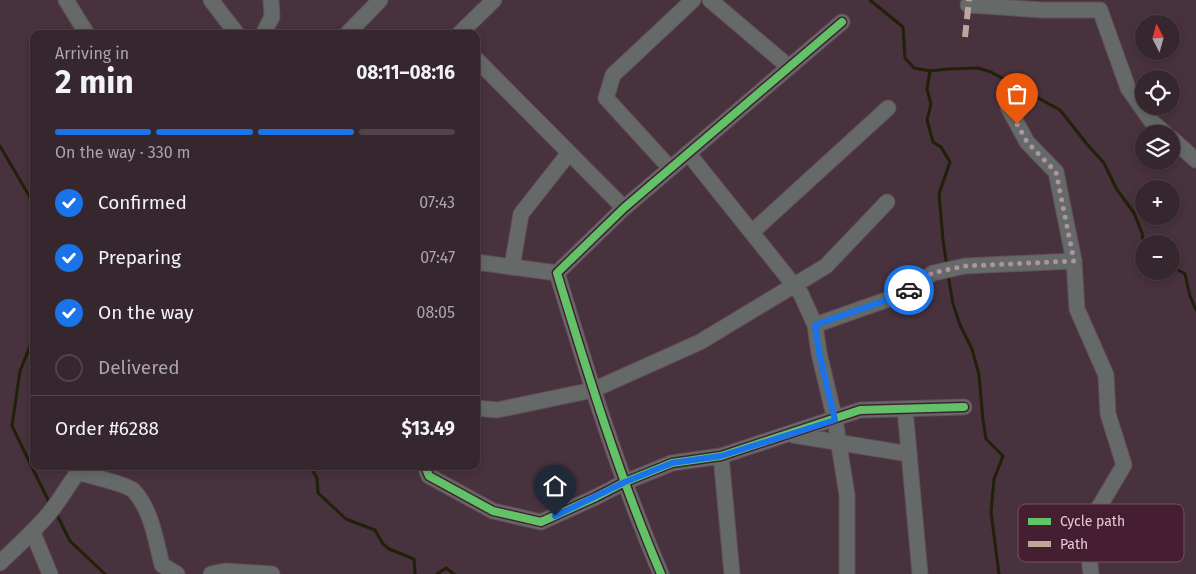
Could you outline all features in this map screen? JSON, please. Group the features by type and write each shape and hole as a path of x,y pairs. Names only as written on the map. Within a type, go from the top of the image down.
{"street":[{"path":"66,0 85,30"},
{"path":"211,0 234,30"},
{"path":"265,30 272,17 271,0"},
{"path":"351,30 380,0"},
{"path":"670,168 606,98 612,75 693,0"},
{"path":"710,0 788,67"},
{"path":"463,30 491,1"},
{"path":"968,6 1043,10 1100,10 1128,88 1156,125"},
{"path":"557,273 624,208 842,22"},
{"path":"480,63 624,208"},
{"path":"1008,107 1027,142 1056,172 1074,261 1077,308 1106,375 1108,414 1124,465 1101,504"},
{"path":"752,232 888,108"},
{"path":"1180,146 1196,160"},
{"path":"512,267 521,214 569,153"},
{"path":"688,153 795,285 815,325 819,353 835,420 846,495 847,574"},
{"path":"480,408 497,410 593,390 700,342 826,266 887,202"},
{"path":"815,325 904,294 932,273 965,266 1074,261"},
{"path":"480,263 557,273"},
{"path":"557,273 593,390 636,516 661,574"},
{"path":"427,470 429,476 493,511 541,522 625,482 672,463 721,456 835,420 860,410 964,407"},
{"path":"905,409 920,574"},
{"path":"789,434 909,454"},
{"path":"721,456 732,574"},
{"path":"0,563 27,538 53,509 79,470"},
{"path":"83,470 132,489 142,504 154,529 162,565 177,574"},
{"path":"0,544 27,538"},
{"path":"27,538 50,574"},
{"path":"211,574 225,571 272,574"}],"waterway":[{"path":"870,0 903,27 905,58 914,68 930,71 978,68 991,72 1060,110 1104,163 1116,188 1134,213 1142,235"},
{"path":"930,71 927,89 931,104 927,120 933,142 941,147 950,162 939,194 947,267"},
{"path":"0,146 30,197"},
{"path":"1180,271 1185,274 1190,296 1196,310"},
{"path":"948,275 953,304 960,325 972,349 979,375 986,439 1003,456 994,479 991,512 999,574"},
{"path":"30,346 20,371 12,426 30,463"},
{"path":"33,470 50,504"},
{"path":"312,470 317,478 318,493 346,519 375,530 383,544 389,549 414,559 415,574"},
{"path":"56,513 70,541 105,574"},
{"path":"437,574 446,568 454,574"}],"marked path":[{"path":"965,37 969,0"}],"cycle path":[{"path":"661,574 618,463 592,387 557,273 624,208 842,22"},
{"path":"427,470 429,476 493,511 541,522 625,482 672,463 721,456 860,410 964,407"}],"way so far":[{"path":"909,290 932,273 965,266 1074,261 1056,172 1027,142 1017,124"}],"route":[{"path":"555,516 625,482 672,463 721,456 835,420 819,353 815,325 904,294 909,290"}]}
